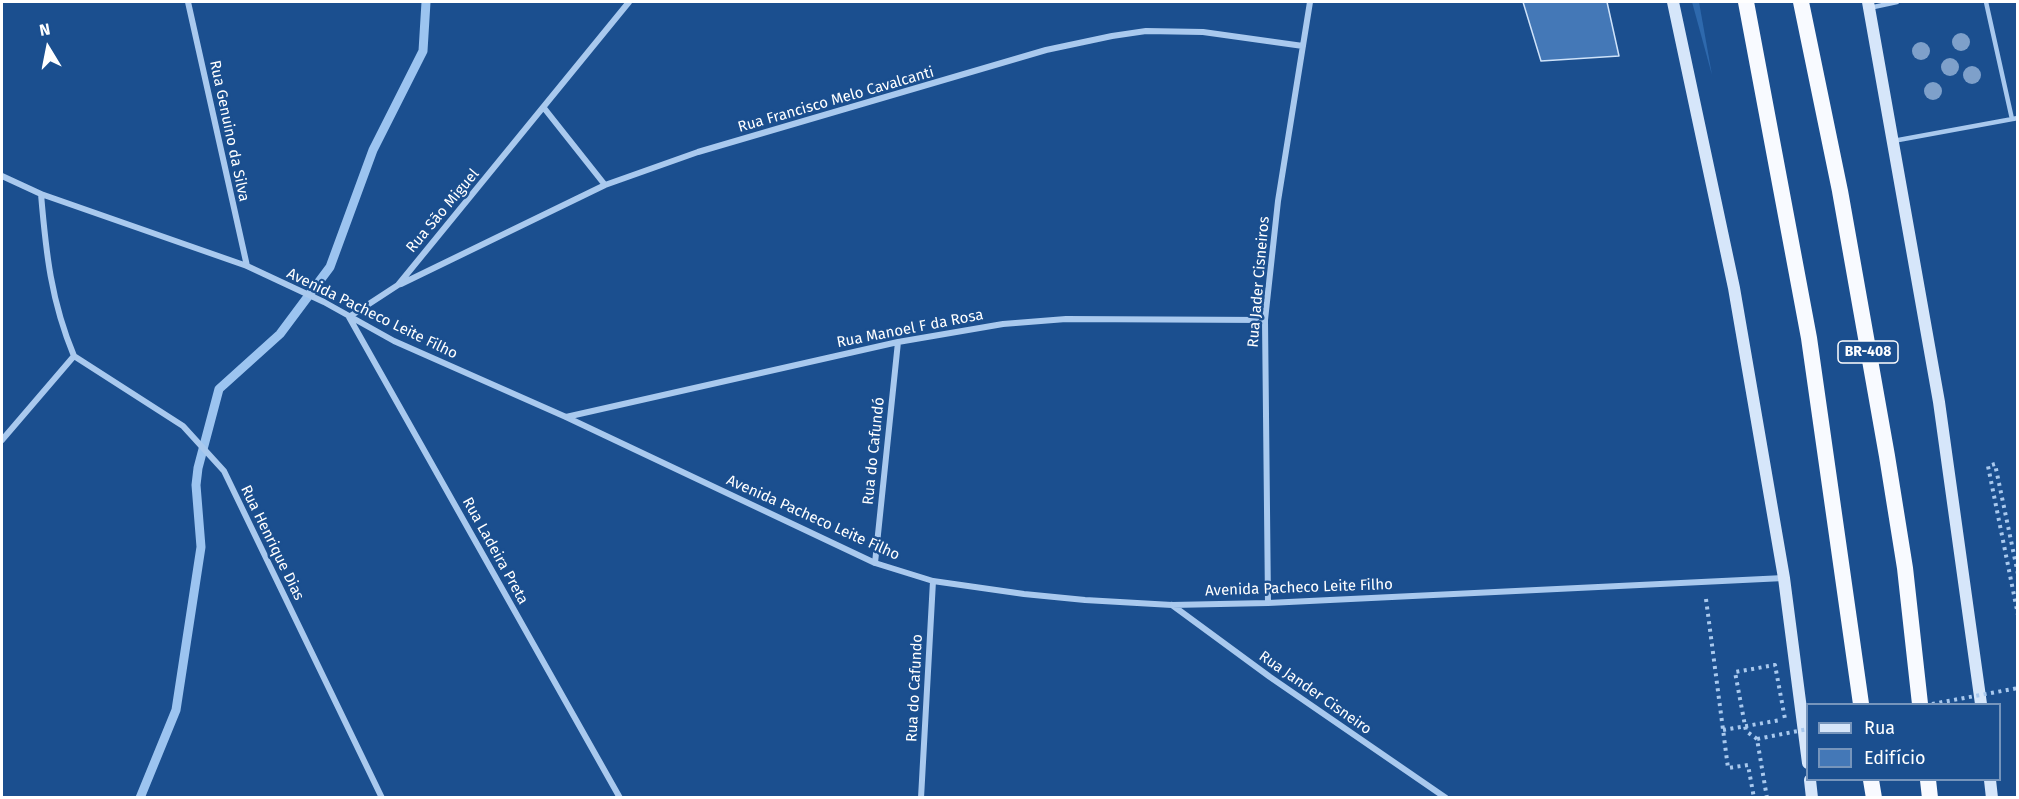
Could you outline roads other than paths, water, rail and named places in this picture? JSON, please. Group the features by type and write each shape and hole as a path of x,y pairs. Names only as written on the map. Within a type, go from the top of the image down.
{"highway":[{"path":"1746,2 1809,338 1861,703"},
{"name":"BR-408","path":"1801,2 1840,191 1887,456 1905,568 1920,703"},
{"path":"1871,781 1874,798"},
{"path":"1928,781 1930,798"}],"main road":[{"path":"1673,2 1734,288 1784,578 1806,748"},
{"path":"1869,5 1939,402 1981,703"},
{"path":"1810,781 1812,798"},
{"path":"1990,781 1992,798"}],"street":[{"name":"Rua Genuino da Silva","path":"188,2 247,266"},
{"name":"Rua São Miguel","path":"349,317 398,285 630,2"},
{"name":"Rua Jader Cisneiros","path":"1268,603 1265,320 1278,201 1311,2"},
{"name":"Rua Francisco Melo Cavalcanti","path":"398,285 604,185 698,152 1046,50 1146,31 1203,32 1303,46"},
{"path":"544,108 604,185"},
{"name":"Avenida Pacheco Leite Filho","path":"2,176 41,194 247,266 324,302 394,341 566,417 875,562 933,581 1024,594 1172,605 1268,603 1784,578"},
{"path":"2,440 74,356 61,325 53,295 46,255 41,194"},
{"name":"Rua Ladeira Preta","path":"349,317 619,797"},
{"name":"Rua Manoel F da Rosa","path":"566,417 898,342 1003,324 1066,319 1265,320"},
{"name":"Rua do Cafundó","path":"875,562 898,342"},
{"name":"Rua Henrique Dias","path":"74,356 183,426 224,471 381,798"},
{"name":"Rua do Cafundo","path":"921,798 933,581"},
{"name":"Rua Jander Cisneiro","path":"1172,605 1270,677 1446,798"}],"lane":[{"path":"1869,5 1897,2"},
{"path":"1893,141 2015,118 1986,2"}],"waterway":[{"path":"140,798 176,710 201,547 196,485 198,468 219,389 280,334 330,267 373,150 423,51 426,2"}]}
